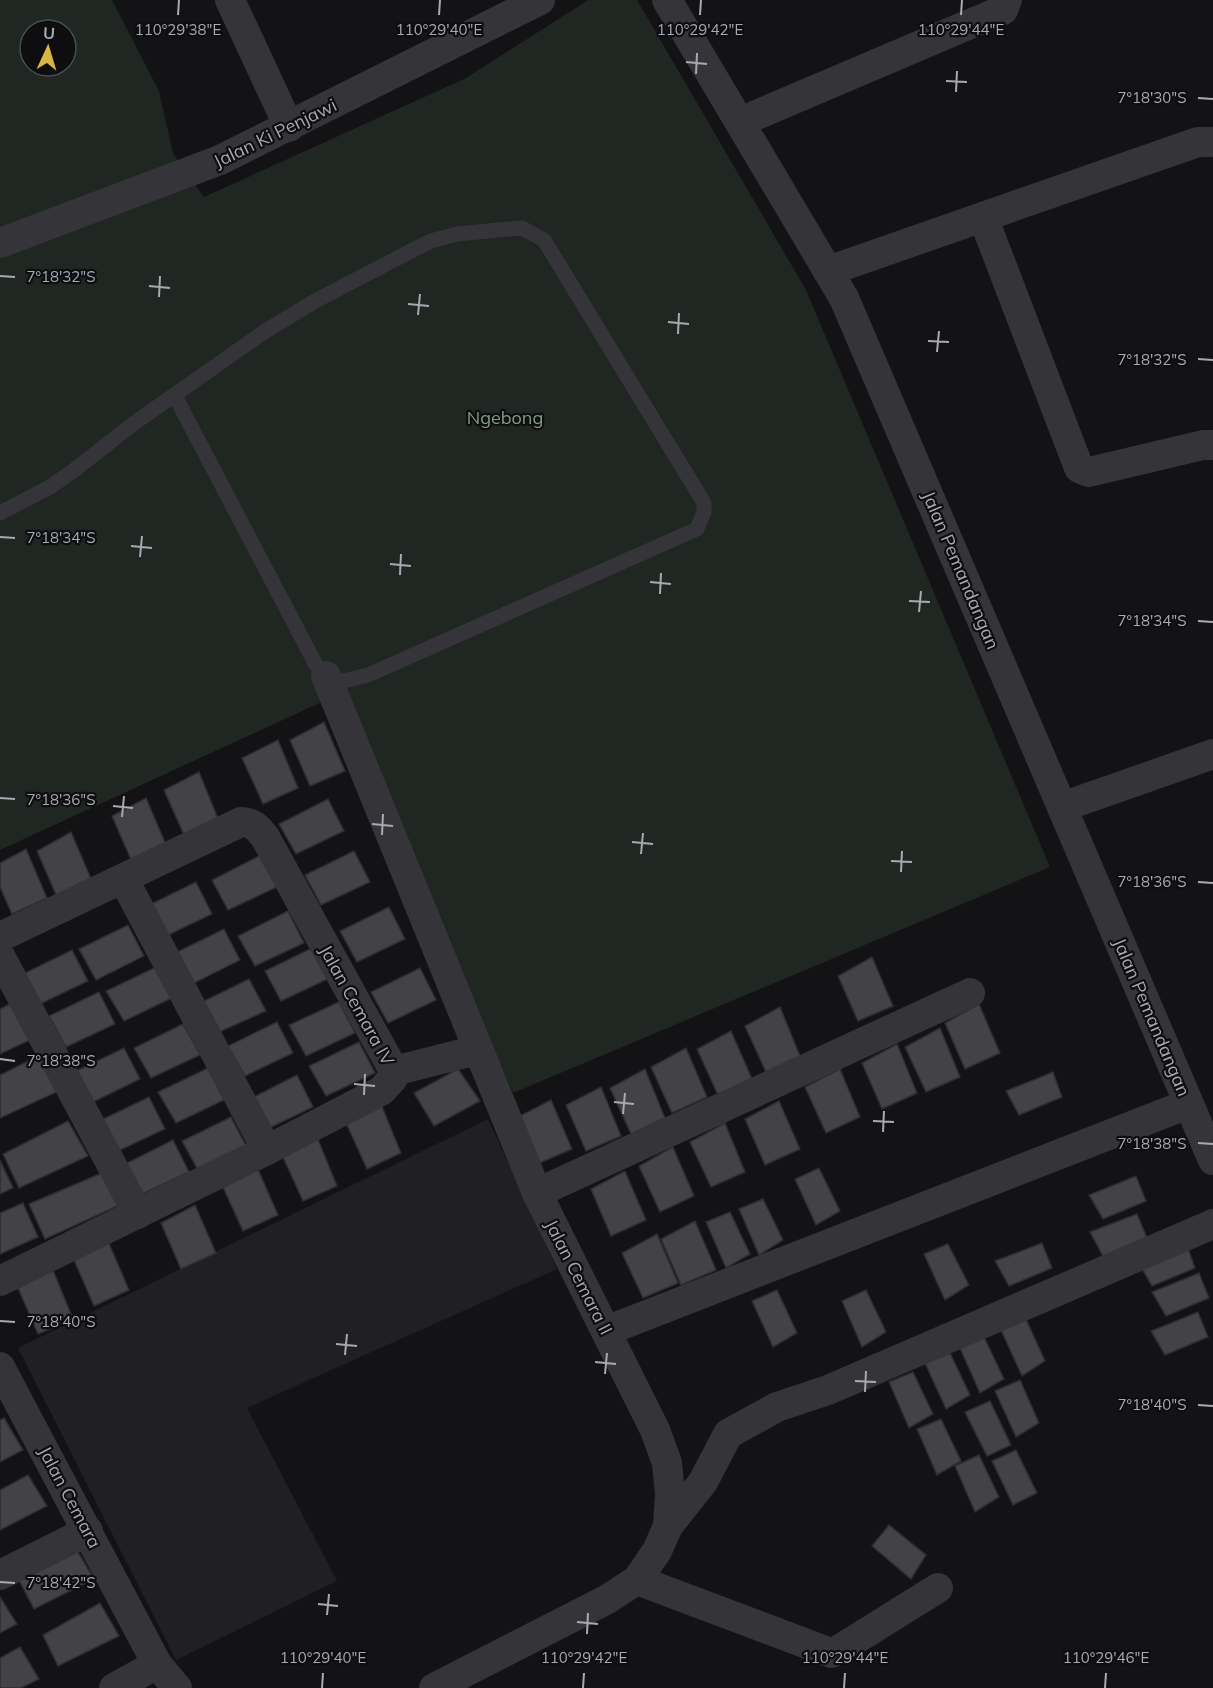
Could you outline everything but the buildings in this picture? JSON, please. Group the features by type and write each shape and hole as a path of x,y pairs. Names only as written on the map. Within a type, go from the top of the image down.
{"street":[{"path":"230,0 289,127"},
{"name":"Jalan Ki Penjawi","path":"0,243 220,160 540,0"},
{"name":"Jalan Pemandangan","path":"667,0 844,298 1213,1160"},
{"path":"740,122 1003,10 1008,0"},
{"path":"828,271 1198,142 1213,142"},
{"path":"983,217 1079,468 1089,472 1203,445 1213,445"},
{"name":"Jalan Cemara II","path":"326,676 537,1193 655,1430 667,1463 670,1494 668,1526 657,1551 637,1580 606,1600 434,1688"},
{"path":"1062,807 1213,754"},
{"name":"Jalan Cemara IV","path":"0,937 124,880 241,822 254,825 265,837 394,1071 393,1078 381,1090 267,1150 0,1281"},
{"path":"124,880 267,1150"},
{"path":"0,956 138,1214"},
{"path":"537,1193 970,993"},
{"path":"394,1071 477,1050"},
{"path":"606,1331 1188,1104"},
{"path":"668,1526 703,1482 728,1434 777,1407 828,1390 1213,1224"},
{"name":"Jalan Cemara","path":"0,1367 11,1412 88,1531 157,1664 177,1688"},
{"path":"0,1575 88,1531"},
{"path":"637,1580 831,1653 938,1588"},
{"path":"114,1688 157,1664"}],"lane":[{"path":"0,513 65,477 133,424 264,332 315,302 431,241 457,234 522,228 544,240 704,503 702,519 697,529 368,675 339,682 326,676 316,665 175,396"}],"shaded area":[{"path":"488,1119 557,1269 247,1408 337,1581 176,1660 18,1348"}],"green space":[{"name":"Ngebong","path":"0,0 112,0 159,91 173,153 204,197 466,78 588,0 637,0 806,290 1050,867 513,1093 337,695 0,850"}]}
